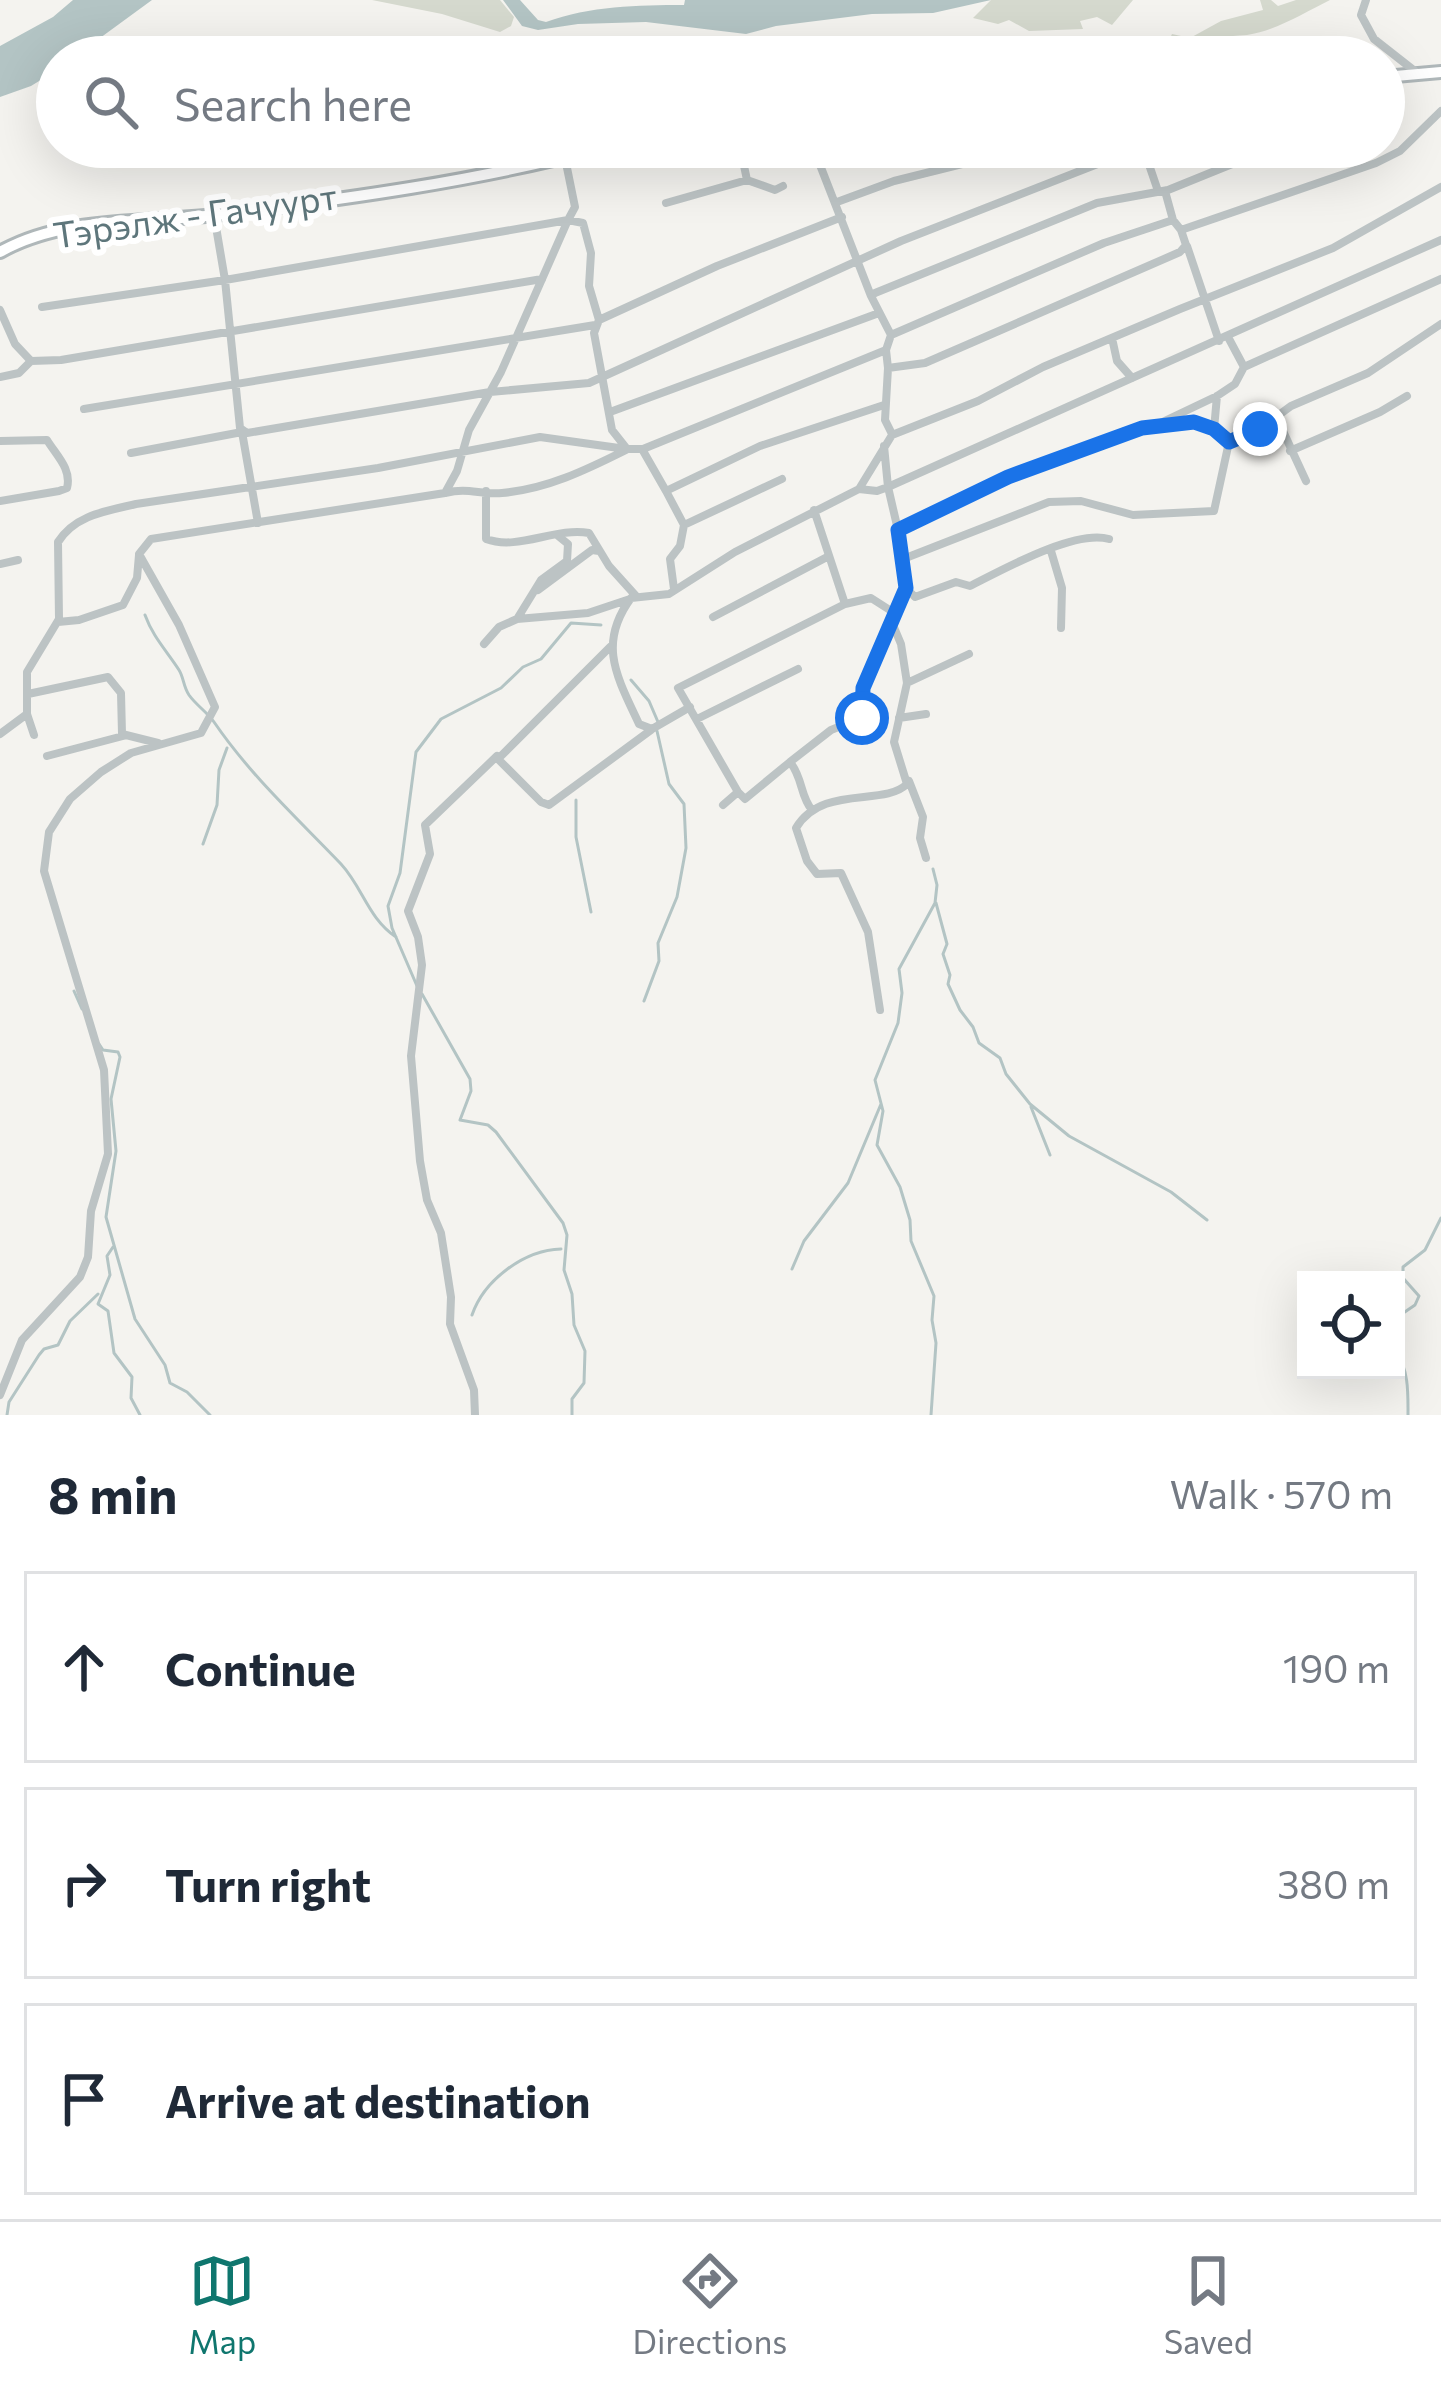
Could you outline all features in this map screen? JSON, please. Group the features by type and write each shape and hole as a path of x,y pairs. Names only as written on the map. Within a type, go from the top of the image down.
{"main road":[{"path":"1405,75 1441,72"},
{"name":"Тэрэлж - Гачуурт","path":"0,253 46,234 214,215 503,168"}],"street":[{"path":"1366,0 1360,15 1372,36"},
{"path":"1405,64 1417,73"},
{"path":"1405,146 1441,111"},
{"path":"445,493 575,207 567,168"},
{"path":"744,168 747,181"},
{"path":"822,168 871,296 891,335 884,405 892,434"},
{"path":"837,202 947,168"},
{"path":"131,453 490,392 589,382 901,242 1089,168"},
{"path":"1151,168 1181,230 1203,299 1244,367"},
{"path":"871,296 1097,203 1161,191 1220,168"},
{"path":"1181,230 1361,168"},
{"path":"666,203 747,181 775,190 783,186"},
{"path":"860,488 892,434 1333,248 1441,188"},
{"path":"214,215 234,384 258,523"},
{"path":"84,409 514,340 597,322 717,266 842,217"},
{"path":"42,307 568,220 583,223 591,253 589,286 612,430 627,449"},
{"path":"891,335 1084,251 1173,220"},
{"path":"484,644 499,627 517,620 588,613 634,598 659,597 860,488 888,487 1441,240"},
{"path":"887,368 926,363 1180,252 1186,245"},
{"path":"0,377 19,373 31,361 61,360 544,278"},
{"path":"898,530 1008,477 1154,426 1217,396 1235,384 1244,367 1441,279"},
{"path":"0,310 15,344 31,361"},
{"path":"610,412 879,313"},
{"path":"1229,442 1368,373 1441,324"},
{"path":"1112,338 1117,361 1133,379"},
{"path":"34,735 27,714 27,672 58,622 58,542 74,524 136,504 378,468 540,437 642,449 886,350"},
{"path":"1214,429 1217,396"},
{"path":"1289,451 1407,396"},
{"path":"666,491 760,446 884,405"},
{"path":"1276,416 1306,482"},
{"path":"1154,426 1194,422 1214,429 1229,442"},
{"path":"0,441 46,440 63,462 69,482 67,488 0,501"},
{"path":"903,559 1049,502 1081,501 1133,515 1214,511 1229,442"},
{"path":"884,444 906,588 894,618 863,688 866,716 831,730 745,799 678,688 845,604 872,598 894,618 901,644 907,683 895,742 920,803 920,838 926,858"},
{"path":"58,622 123,605 137,578 139,554 151,539 468,488 501,493 547,485 627,449"},
{"path":"642,449 684,525 680,546 670,559 674,590"},
{"path":"684,525 782,479"},
{"path":"486,491 486,539 500,543 589,533 634,598"},
{"path":"814,510 845,604"},
{"path":"517,620 548,573 569,556 565,539 556,534"},
{"path":"906,588 916,597 956,582 970,586 1051,551 1098,536 1109,538"},
{"path":"537,591 592,550 601,551"},
{"path":"1051,551 1063,588 1061,628"},
{"path":"0,1395 22,1340 80,1277 88,1257 91,1211 108,1154 104,1070 44,871 49,832 59,812 84,784 131,753 201,733 214,707 139,554"},
{"path":"713,617 830,556"},
{"path":"0,564 19,560"},
{"path":"634,598 615,620 611,645 640,724 652,729"},
{"path":"475,1415 470,1377 450,1324 451,1297 441,1233 427,1200 421,1161 411,1056 422,965 408,911 430,854 424,825 611,645"},
{"path":"907,683 969,655"},
{"path":"697,719 798,669"},
{"path":"28,694 108,677 121,693 124,736"},
{"path":"497,756 549,805 652,729 690,707"},
{"path":"0,734 27,714"},
{"path":"898,718 926,714"},
{"path":"47,755 124,736 158,743"},
{"path":"790,762 812,811"},
{"path":"880,1010 868,932 841,873 817,874 796,828 812,811 853,796 895,793 907,784 907,774"},
{"path":"723,805 738,792"}],"shaded area":[{"path":"73,0 152,0 103,36 36,36 36,83 0,97 0,46 53,17"},
{"path":"372,0 500,0 514,17 511,26 500,32"},
{"path":"503,0 520,0 538,20 546,22 597,10 684,5 685,0 991,0 933,13 872,14 746,34 646,22 538,30 522,26"},
{"path":"991,0 1133,0 1112,25 1097,17 1080,21 1083,29 1029,31 1009,20 998,24 973,18"},
{"path":"1260,0 1278,6 1296,0 1330,0 1247,35 1194,36 1221,21 1263,10"}],"waterway":[{"path":"145,615 192,699 341,864 379,921 396,937"},
{"path":"417,986 392,928 388,906 400,873 416,752 441,719 501,688 523,667 541,659 571,623 601,625"},
{"path":"631,680 649,701 658,722"},
{"path":"644,1001 659,961 658,943 677,897 686,848 684,804 669,784 657,731"},
{"path":"203,844 217,805 219,770 227,748"},
{"path":"576,800 576,837 591,912"},
{"path":"931,1415 934,1296 911,1241 900,1187 877,1145 883,1111 875,1080 898,1023 899,969 935,903 933,869"},
{"path":"936,903 947,944 943,954 948,984 960,1010 979,1043 1000,1058 1006,1074 1030,1104 1069,1136 1171,1192 1207,1220"},
{"path":"74,991 82,1009"},
{"path":"422,994 470,1079 471,1091 460,1120 488,1125 496,1132 563,1223 567,1235 564,1270 574,1325 585,1351 584,1383 572,1399 572,1415"},
{"path":"99,1044 120,1057 111,1099 116,1151 106,1217 135,1319 165,1365 170,1383 210,1415"},
{"path":"792,1269 804,1241 848,1183 881,1104"},
{"path":"1031,1107 1050,1155"},
{"path":"1403,1271 1425,1250 1441,1218"},
{"path":"113,1247 107,1256 110,1275 98,1304 108,1311 114,1353 132,1377 131,1398 140,1415"},
{"path":"472,1315 486,1290 507,1269 533,1255 561,1249"},
{"path":"1405,1280 1419,1296 1405,1312"},
{"path":"7,1415 9,1402 39,1355 58,1345 70,1321 98,1294"},
{"path":"1405,1372 1408,1415"}],"route":[{"path":"862,718 866,716 863,688 867,675 878,660 906,588 898,530 1008,477 1142,428 1194,422 1214,429 1229,442 1260,429"}]}
